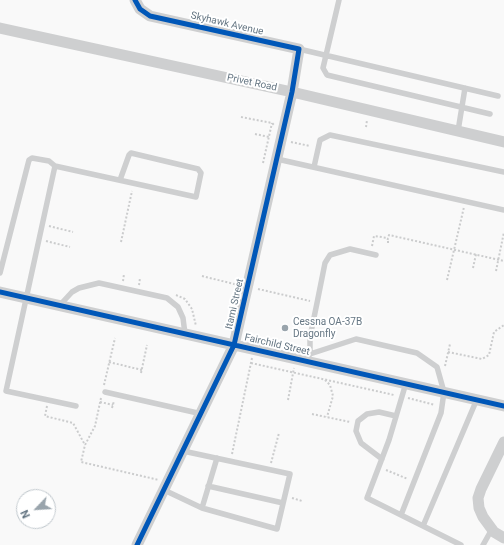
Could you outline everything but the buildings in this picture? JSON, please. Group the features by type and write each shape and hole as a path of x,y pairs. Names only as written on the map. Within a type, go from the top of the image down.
{"street":[{"name":"Skyhawk Avenue","path":"135,0 140,10 150,16 299,49"},
{"name":"Privet Road","path":"0,28 503,140"},
{"name":"Itami Street","path":"136,545 202,414 234,345 292,92 299,49"},
{"name":"Fairchild Street","path":"0,292 257,350 304,358 406,383 443,387 477,399 504,406"},
{"path":"504,442 481,489 479,508 483,518 492,529 504,538"}],"lane":[{"path":"339,0 325,55 323,68 327,75 490,114"},
{"name":"Skyhawk Avenue","path":"299,49 498,96"},
{"path":"458,131 465,88"},
{"path":"314,167 320,140 330,135 504,172"},
{"path":"0,273 28,160 32,158 49,161 54,166 196,197 201,173 198,169 131,153 120,180"},
{"path":"277,159 504,210"},
{"path":"54,166 6,390 76,406"},
{"path":"304,358 310,337 325,263 330,255 350,250 373,254"},
{"path":"60,305 72,292 86,285 99,283 167,298 178,307 183,318 184,334"},
{"path":"304,358 356,339 417,353 437,367 443,387 442,406 401,514"},
{"path":"406,383 368,498 462,545"},
{"path":"103,392 202,414"},
{"path":"423,526 477,399"},
{"path":"382,459 361,442 356,431 358,421 367,414 379,412 396,416"},
{"path":"166,486 202,508 277,528 290,474 183,451"},
{"path":"202,508 217,458"},
{"path":"208,486 283,503"},
{"path":"483,545 492,529"}],"path":[{"path":"263,163 272,122"},
{"path":"255,134 269,137"},
{"path":"121,242 134,183"},
{"path":"447,280 465,201"},
{"path":"42,224 73,232"},
{"path":"496,271 504,232"},
{"path":"373,254 374,236 388,238 389,235 504,261"},
{"path":"388,238 387,242 389,242"},
{"path":"39,239 70,247"},
{"path":"473,268 476,254"},
{"path":"202,276 317,303"},
{"path":"140,278 138,287 145,288"},
{"path":"173,294 185,299 194,315 195,328 202,329"},
{"path":"448,352 482,359 489,355 494,332 504,325"},
{"path":"115,338 95,426 85,445 81,462 166,486"},
{"path":"443,387 450,344"},
{"path":"109,362 142,372 147,345"},
{"path":"230,461 251,363 257,350"},
{"path":"288,400 293,372 304,358"},
{"path":"251,363 442,406"},
{"path":"324,379 330,385 333,396 327,417"},
{"path":"48,400 45,416 73,423 85,445"},
{"path":"100,402 113,405"},
{"path":"270,470 279,433"}],"cycle path":[{"path":"135,0 140,9 150,16 299,49 292,92 234,345 137,545"},
{"path":"0,292 504,406"}],"place":[{"name":"Cessna OA-37B Dragonfly","path":"285,328"}]}
